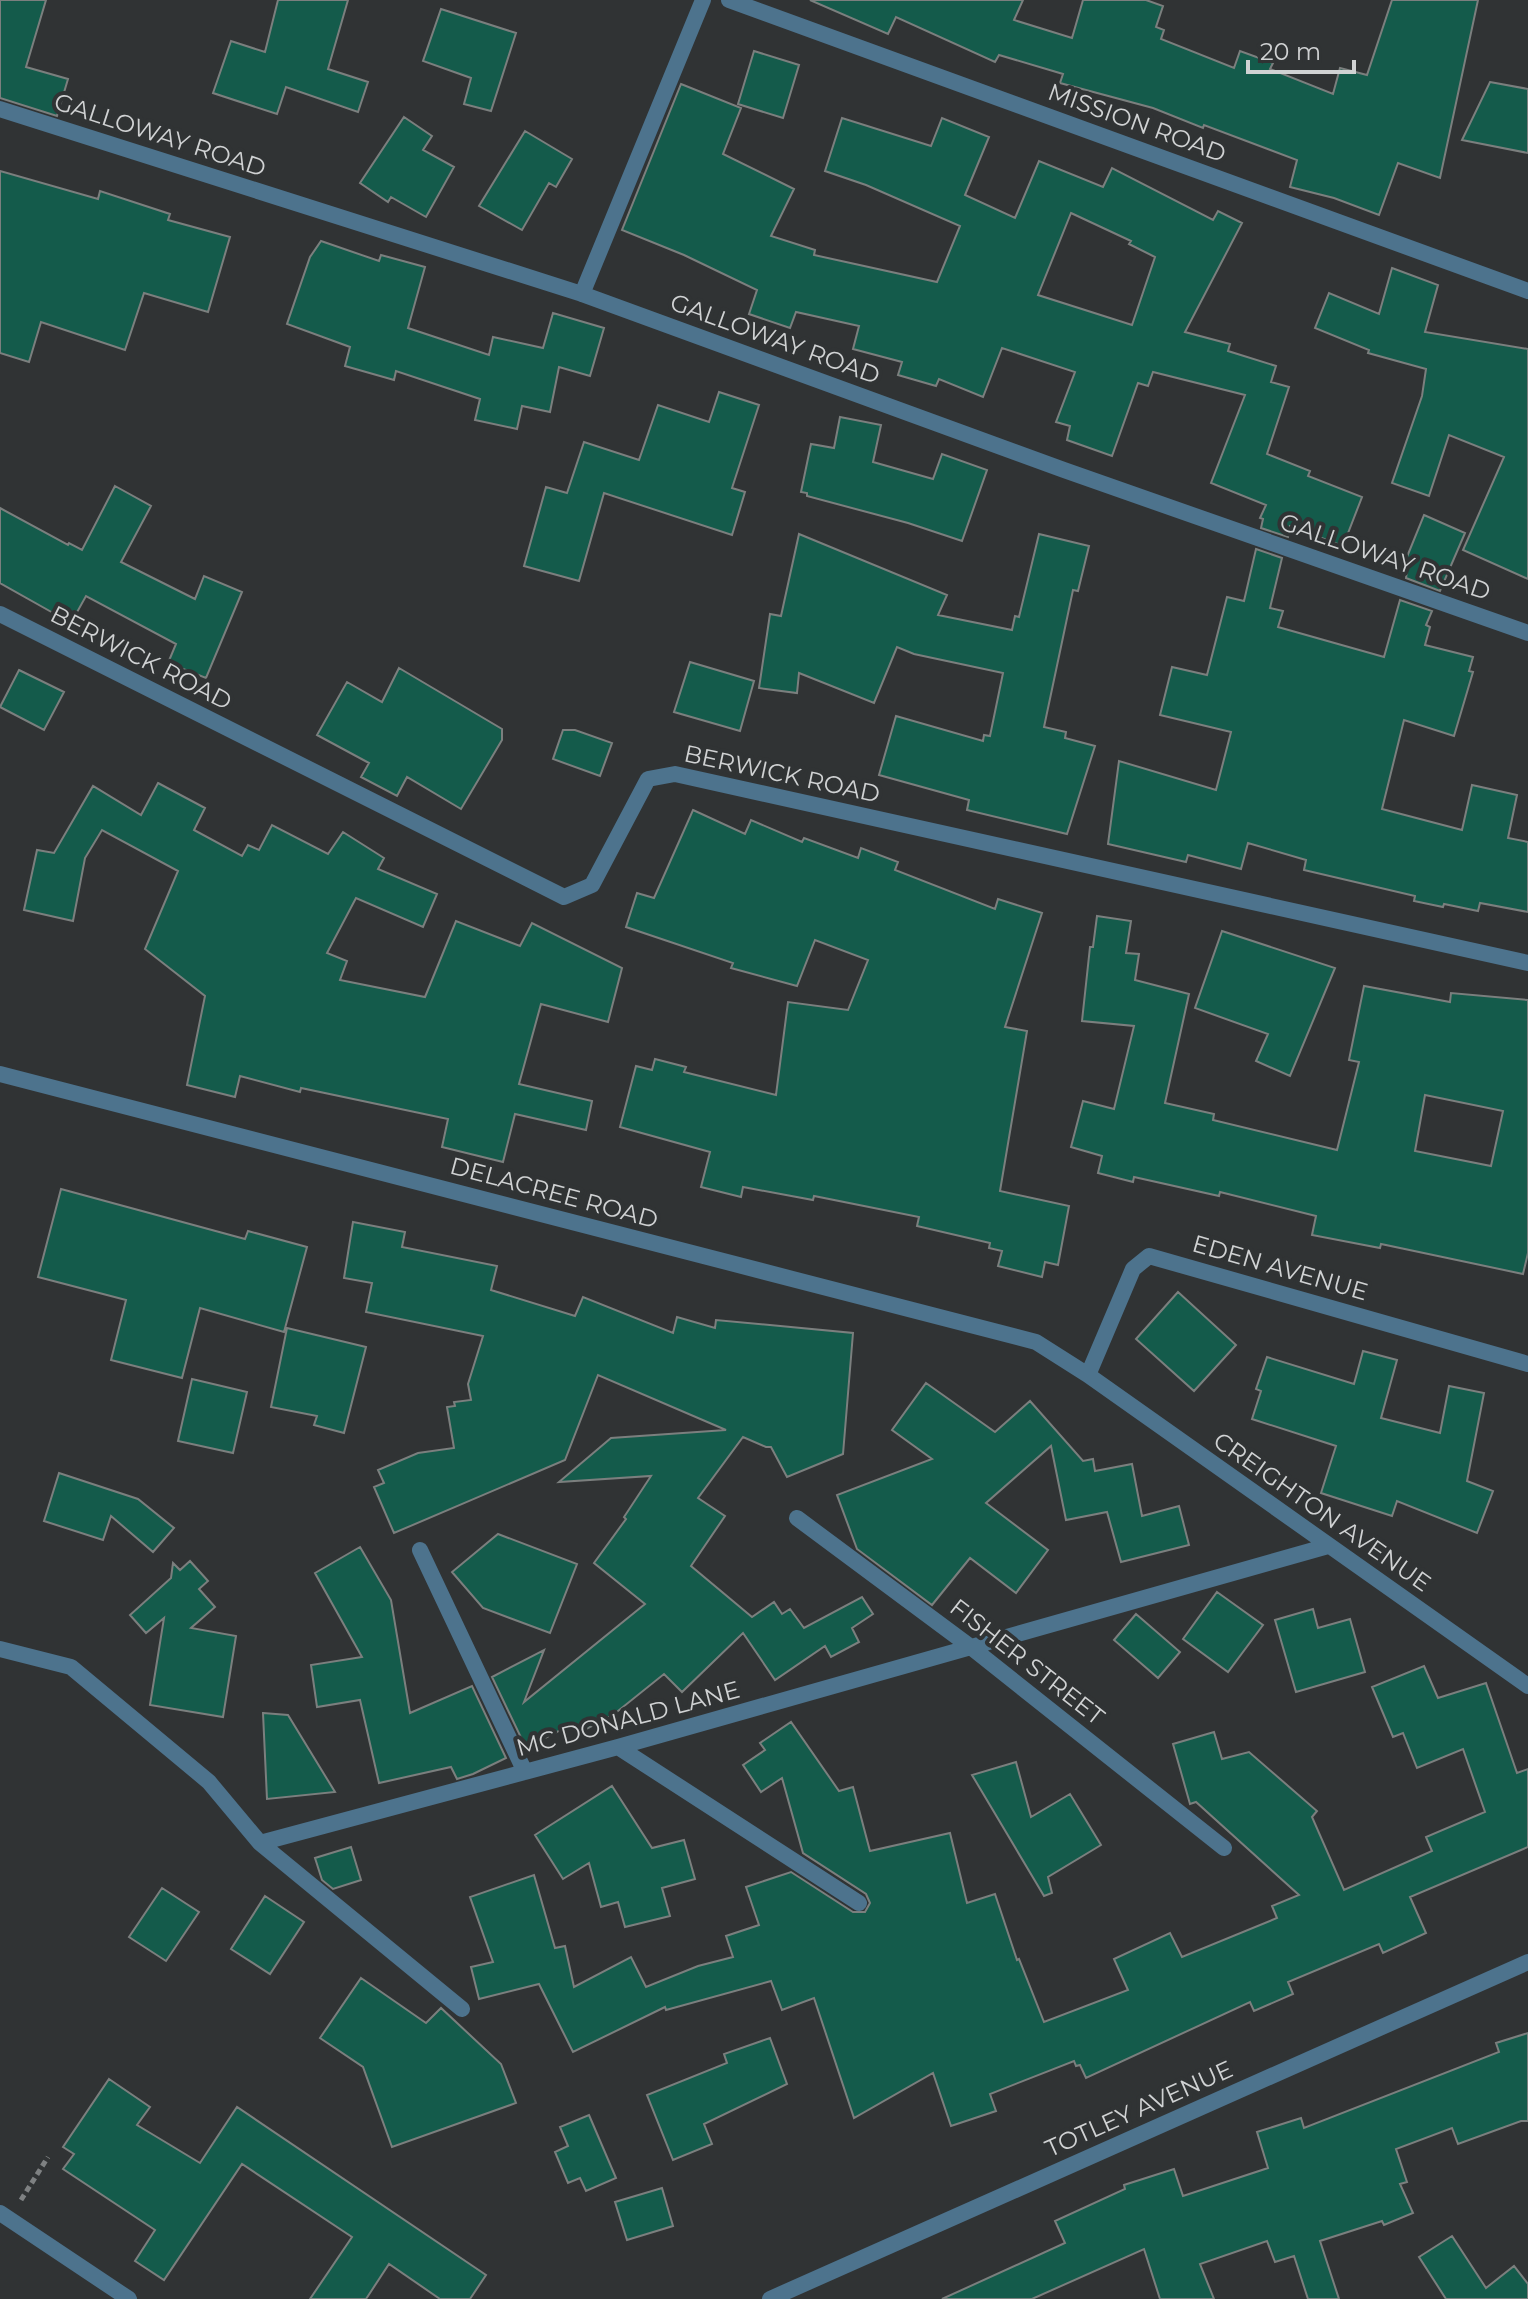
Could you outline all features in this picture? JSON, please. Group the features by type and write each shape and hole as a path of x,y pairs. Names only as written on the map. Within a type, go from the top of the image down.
{"street":[{"path":"582,294 703,0"},
{"name":"MISSION ROAD","path":"729,0 1528,291"},
{"name":"GALLOWAY ROAD","path":"0,109 582,294 1064,470 1528,633"},
{"name":"BERWICK ROAD","path":"0,614 564,897 592,885 648,779 675,774 1528,963"},
{"name":"DELACREE ROAD","path":"0,1074 1036,1342 1088,1375"},
{"name":"EDEN AVENUE","path":"1088,1375 1133,1269 1149,1256 1528,1364"},
{"name":"CREIGHTON AVENUE","path":"1088,1375 1528,1686"},
{"name":"FISHER STREET","path":"797,1518 972,1648 1224,1848"},
{"name":"MC DONALD LANE","path":"260,1843 618,1747 1328,1546"},
{"path":"420,1550 525,1772"},
{"path":"0,1649 71,1667 209,1782 260,1843 462,2009"},
{"path":"618,1747 859,1903"},
{"name":"TOTLEY AVENUE","path":"770,2299 1528,1962"},
{"path":"5,2216 129,2299"}],"path":[{"path":"5,2216 48,2157"}],"building":[{"path":"0,0 46,0 26,67 68,79 57,116 0,98"},
{"path":"278,0 348,0 328,69 368,82 358,112 286,87 277,114 213,93 231,41 265,52"},
{"path":"810,0 1023,0 1014,20 1072,38 1083,0 1146,0 1163,6 1156,27 1164,30 1161,39 1234,68 1240,51 1273,63 1270,69 1333,94 1340,68 1367,75 1392,0 1478,0 1440,178 1398,163 1379,215 1334,198 1290,187 1297,160 1153,108 1060,83 1063,74 999,55 995,62 896,17 888,34"},
{"path":"441,9 516,33 491,111 464,104 471,78 423,61"},
{"path":"754,51 799,65 783,118 738,104"},
{"path":"1490,82 1528,89 1528,153 1462,140"},
{"path":"681,84 741,108 723,154 794,189 771,236 815,250 814,255 937,282 960,226 866,185 825,171 842,118 931,146 942,118 989,137 965,195 1015,218 1039,161 1103,187 1112,168 1213,220 1218,211 1242,223 1185,332 1230,344 1228,351 1276,366 1271,382 1289,387 1267,454 1310,471 1308,476 1362,497 1343,546 1290,526 1288,537 1261,528 1263,519 1260,518 1266,505 1211,483 1245,395 1153,372 1148,386 1138,383 1112,456 1067,440 1070,426 1056,422 1075,372 1002,348 983,397 939,379 936,386 898,375 902,362 853,349 859,326 796,312 790,328 749,314 757,290 622,230","holes":["1071,213 1131,241 1129,244 1155,257 1132,325 1038,295"]},
{"path":"404,117 432,136 423,150 454,167 426,217 391,197 388,202 360,183"},
{"path":"525,131 572,159 556,187 549,183 522,230 479,206"},
{"path":"0,171 98,199 100,191 170,214 168,220 230,237 208,312 144,293 125,350 41,322 29,362 0,353"},
{"path":"321,241 379,261 381,255 425,267 408,328 489,355 493,337 543,348 553,313 604,328 590,376 559,367 550,412 522,406 517,429 475,420 480,399 396,371 394,380 345,366 350,347 287,324 310,257"},
{"path":"1392,268 1438,285 1425,332 1528,349 1528,579 1463,550 1504,457 1449,435 1429,496 1392,483 1422,396 1426,369 1368,353 1369,350 1315,328 1329,293 1379,314"},
{"path":"719,392 759,405 732,488 745,492 732,535 604,493 579,581 524,566 546,487 567,493 584,442 639,460 658,405 709,422"},
{"path":"840,417 881,425 873,462 933,479 942,454 987,470 962,541 801,492 811,444 834,448"},
{"path":"115,486 151,506 121,562 195,599 204,576 242,592 206,678 168,663 176,644 86,596 71,623 0,583 0,508 82,550"},
{"path":"1424,515 1465,533 1440,591 1406,578 1407,571 1402,569"},
{"path":"799,534 947,595 938,615 1012,630 1015,616 1019,617 1039,534 1089,546 1078,591 1073,590 1044,727 1066,732 1065,738 1095,746 1067,834 967,810 969,800 879,775 896,716 983,741 984,735 990,736 1003,673 914,654 897,647 874,703 799,673 797,693 759,688 770,614 781,616"},
{"path":"1256,549 1282,558 1270,608 1283,611 1278,627 1384,657 1400,600 1432,611 1426,625 1430,627 1425,645 1473,657 1469,671 1473,672 1454,736 1404,720 1382,809 1462,830 1472,785 1517,795 1508,838 1528,842 1528,912 1480,903 1478,911 1414,901 1415,896 1304,870 1306,860 1248,843 1241,869 1188,855 1186,862 1108,844 1119,761 1216,790 1231,732 1160,715 1172,667 1207,675 1227,597 1244,601"},
{"path":"690,662 754,681 740,731 674,712"},
{"path":"399,668 502,729 502,740 461,809 407,777 397,796 361,777 369,763 317,735 347,682 382,702"},
{"path":"19,670 64,692 44,730 0,707"},
{"path":"563,730 575,730 612,743 600,776 553,759"},
{"path":"158,783 205,808 194,830 242,856 248,845 259,850 272,825 328,854 343,832 384,858 378,869 437,894 423,927 356,898 327,953 347,961 340,980 425,997 456,921 520,946 532,923 622,968 608,1022 541,1004 519,1084 592,1101 586,1130 515,1114 503,1162 442,1147 448,1119 301,1088 300,1092 240,1076 235,1097 187,1085 205,996 145,949 178,871 102,830 85,858 73,921 24,910 37,850 54,853 93,786 141,815"},
{"path":"693,810 745,834 751,820 802,842 804,838 858,858 861,848 898,862 895,870 995,909 998,899 1042,913 1005,1027 1027,1031 1000,1191 1069,1206 1058,1265 1045,1262 1042,1277 998,1266 1002,1251 989,1248 990,1243 917,1226 919,1217 814,1196 813,1200 743,1187 741,1197 701,1187 710,1152 620,1127 636,1066 652,1070 655,1059 686,1067 684,1072 776,1095 788,1002 848,1010 868,960 815,940 797,986 731,968 733,963 626,927 637,893 654,898"},
{"path":"1097,916 1131,921 1126,953 1139,954 1135,980 1189,994 1165,1103 1214,1114 1213,1120 1337,1150 1359,1062 1349,1060 1364,986 1450,1002 1451,993 1528,1000 1528,1253 1523,1274 1381,1244 1380,1248 1312,1235 1316,1216 1220,1192 1219,1196 1134,1177 1133,1182 1098,1173 1102,1156 1071,1147 1083,1101 1114,1109 1134,1026 1082,1021 1090,947 1093,947","holes":["1425,1095 1503,1111 1491,1166 1415,1151"]},
{"path":"1222,931 1335,968 1290,1076 1256,1061 1268,1034 1195,1008"},
{"path":"61,1189 245,1239 248,1231 307,1247 284,1332 200,1308 182,1378 111,1360 126,1300 38,1277"},
{"path":"353,1222 405,1232 402,1247 497,1266 491,1290 575,1316 583,1297 673,1333 677,1317 715,1328 716,1320 853,1333 843,1454 787,1477 771,1447 743,1437 698,1498 725,1516 691,1566 752,1617 774,1602 782,1614 790,1609 804,1628 862,1597 873,1614 852,1628 859,1642 831,1657 825,1646 775,1680 743,1633 682,1692 664,1674 613,1715 577,1734 572,1724 526,1748 492,1677 544,1650 524,1702 645,1604 594,1563 626,1519 624,1517 651,1476 559,1482 611,1438 726,1430 598,1375 565,1460 394,1533 374,1487 384,1483 378,1470 418,1453 454,1448 447,1407 455,1406 454,1402 471,1400 468,1384 483,1336 366,1312 372,1283 344,1278"},
{"path":"1178,1292 1236,1345 1194,1391 1136,1339"},
{"path":"287,1328 366,1347 344,1433 314,1425 317,1416 271,1407"},
{"path":"1363,1351 1397,1360 1381,1418 1440,1433 1449,1386 1484,1393 1467,1481 1493,1491 1477,1533 1397,1501 1392,1516 1321,1493 1336,1446 1252,1419 1261,1391 1256,1389 1267,1357 1354,1384"},
{"path":"192,1379 247,1392 233,1453 178,1441"},
{"path":"926,1383 995,1432 1030,1401 1083,1461 1093,1459 1095,1471 1132,1464 1142,1516 1179,1506 1189,1545 1121,1562 1107,1512 1066,1520 1051,1446 986,1503 1048,1550 1016,1593 970,1558 932,1605 857,1549 837,1495 932,1459 892,1430"},
{"path":"59,1473 138,1499 174,1528 153,1552 111,1516 103,1540 44,1521"},
{"path":"498,1534 577,1564 550,1633 483,1608 452,1572"},
{"path":"360,1547 391,1600 410,1713 472,1686 506,1758 457,1779 451,1767 379,1783 360,1700 317,1707 311,1665 362,1657 315,1573"},
{"path":"190,1561 208,1581 199,1589 215,1607 191,1628 236,1636 223,1717 150,1705 164,1618 146,1633 130,1615 171,1578 173,1563 180,1570"},
{"path":"1217,1592 1263,1625 1228,1672 1183,1639"},
{"path":"1313,1609 1318,1628 1350,1619 1365,1672 1296,1692 1275,1620"},
{"path":"1136,1614 1180,1652 1158,1678 1114,1640"},
{"path":"1424,1666 1438,1698 1486,1683 1517,1773 1528,1769 1528,1847 1410,1897 1426,1933 1383,1953 1379,1944 1288,1982 1293,1994 1254,2011 1250,2002 1086,2078 1080,2065 1076,2066 1074,2061 990,2094 996,2111 951,2126 933,2073 854,2118 814,1998 782,2010 771,1981 666,2010 665,2007 573,2052 539,1984 479,1999 471,1967 493,1962 470,1897 534,1875 555,1948 565,1946 574,1987 631,1957 646,1987 698,1966 733,1957 726,1936 759,1925 746,1887 791,1872 853,1912 865,1912 870,1903 866,1894 803,1853 782,1778 761,1792 743,1765 765,1750 760,1743 791,1722 839,1791 853,1787 870,1851 950,1833 967,1903 995,1894 1017,1960 1044,2022 1128,1990 1114,1959 1170,1933 1182,1957 1277,1918 1272,1906 1299,1895 1196,1802 1190,1804 1173,1744 1214,1732 1222,1759 1249,1752 1317,1811 1312,1817 1344,1890 1432,1851 1426,1837 1485,1812 1463,1749 1417,1768 1403,1733 1393,1737 1372,1687"},
{"path":"263,1713 288,1715 335,1792 267,1799"},
{"path":"1016,1762 1031,1817 1070,1794 1101,1845 1048,1877 1052,1893 1044,1896 972,1775"},
{"path":"612,1786 652,1848 684,1840 695,1879 662,1888 670,1916 625,1927 618,1902 601,1907 589,1863 563,1879 535,1835"},
{"path":"351,1847 361,1880 333,1889 322,1880 315,1858"},
{"path":"162,1888 199,1912 166,1961 129,1937"},
{"path":"265,1896 304,1922 270,1974 231,1949"},
{"path":"361,1978 426,2023 441,2008 501,2064 516,2103 392,2147 363,2067 320,2038"},
{"path":"1528,2033 1528,2121 1458,2144 1452,2128 1396,2149 1407,2182 1400,2184 1413,2213 1384,2225 1382,2221 1320,2241 1339,2299 1308,2299 1294,2256 1275,2262 1267,2241 1200,2264 1214,2299 1160,2299 1144,2249 1032,2299 942,2299 1065,2243 1055,2221 1125,2189 1124,2185 1174,2169 1183,2196 1268,2168 1257,2132 1301,2118 1304,2128 1499,2052 1496,2043"},
{"path":"770,2038 787,2084 704,2124 712,2144 673,2160 647,2095 727,2063 724,2054"},
{"path":"109,2079 150,2107 137,2125 200,2163 237,2107 486,2275 470,2299 440,2299 389,2264 366,2299 310,2299 352,2237 242,2164 164,2280 135,2261 155,2230 63,2169 74,2154 63,2147"},
{"path":"589,2115 616,2178 586,2191 580,2178 568,2183 555,2152 568,2146 560,2127"},
{"path":"662,2188 673,2226 627,2240 615,2202"},
{"path":"1452,2236 1486,2288 1514,2266 1528,2284 1528,2299 1446,2299 1419,2257"}]}
